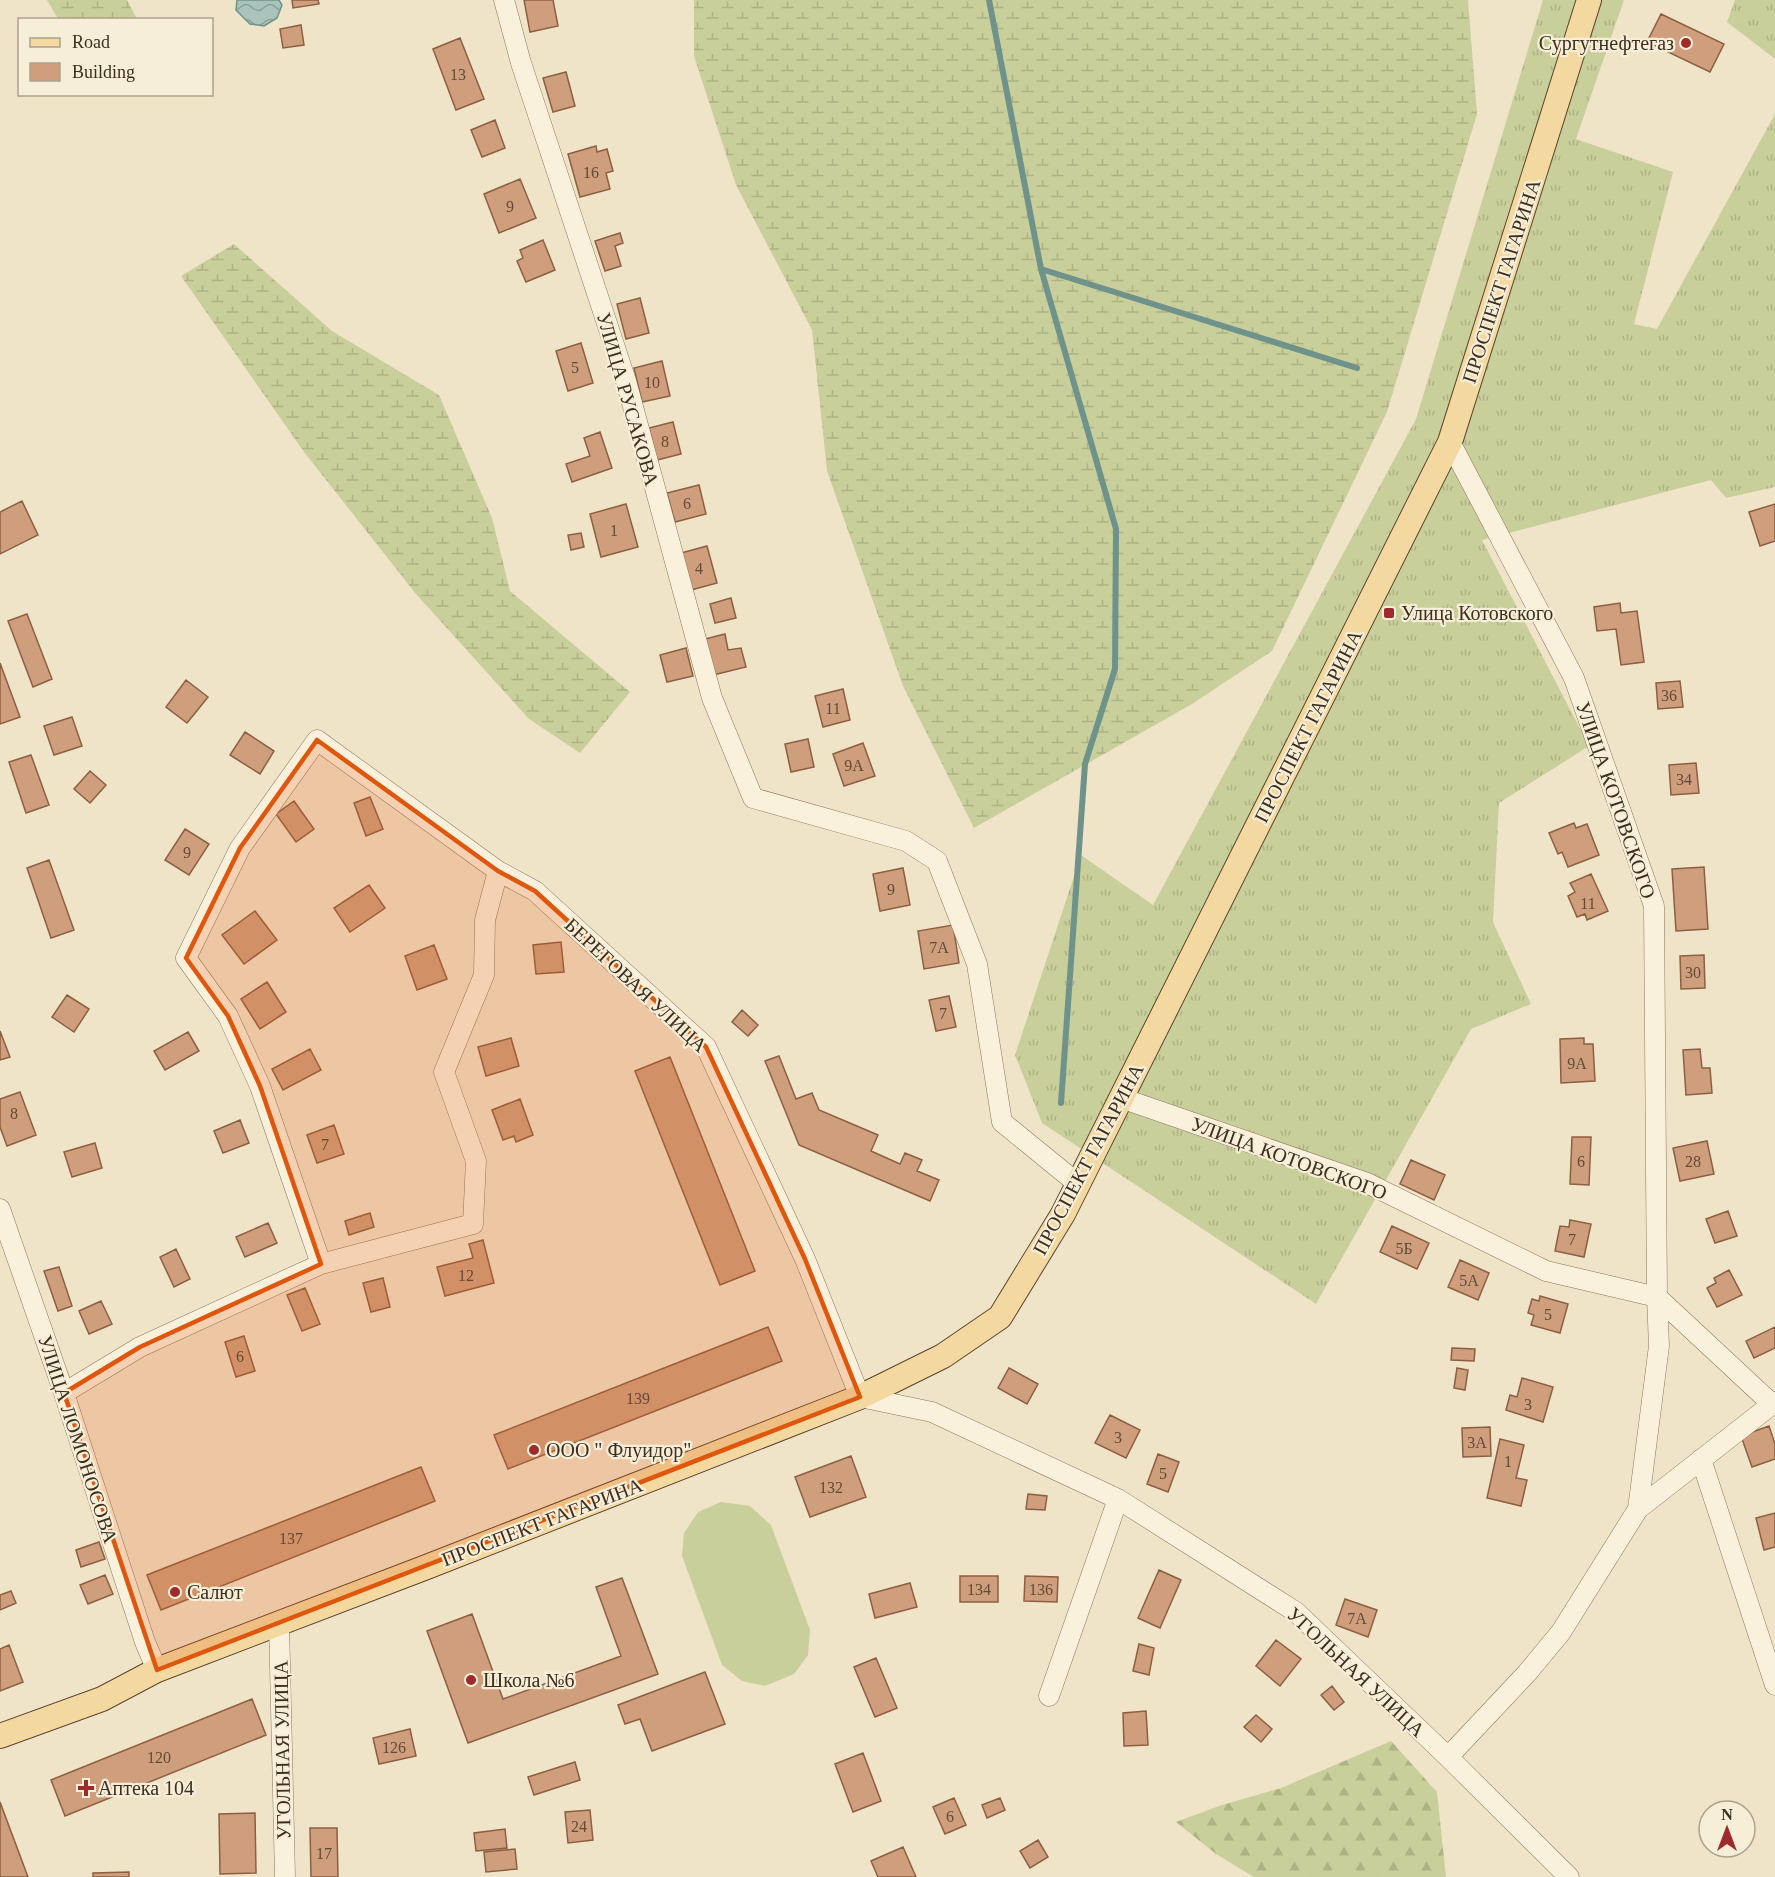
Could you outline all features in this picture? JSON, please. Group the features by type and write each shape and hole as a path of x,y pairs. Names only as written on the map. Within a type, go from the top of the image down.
{"main road":[{"name":"ПРОСПЕКТ ГАГАРИНА","path":"0,1736 102,1700 157,1670 860,1397 943,1356 1000,1317 1063,1214 1450,442 1589,0"}],"street":[{"name":"УЛИЦА РУСАКОВА","path":"504,0 521,63 626,381 712,698 753,798 906,841 937,861 977,964 1002,1122 1078,1184"},
{"name":"УЛИЦА КОТОВСКОГО","path":"1448,1757 1561,1632 1638,1509 1659,1346 1654,906 1574,678 1450,442"},
{"name":"БЕРЕГОВАЯ УЛИЦА","path":"321,1264 260,1086 228,1016 186,958 240,848 317,740 498,871 535,891 706,1047 805,1259 860,1397"},
{"path":"64,1393 140,1347 321,1264 473,1224 476,1161 444,1072 484,975 485,920 498,871"},
{"name":"УЛИЦА КОТОВСКОГО","path":"1121,1098 1367,1183 1546,1271 1657,1297 1773,1403"},
{"name":"УЛИЦА ЛОМОНОСОВА","path":"0,1209 64,1393 144,1642 157,1670"},
{"name":"УГОЛЬНАЯ УЛИЦА","path":"860,1397 933,1412 1118,1499 1296,1612 1448,1757 1569,1877"},
{"path":"1638,1509 1773,1403"},
{"path":"1701,1459 1775,1684"},
{"path":"1049,1696 1118,1499"},
{"name":"УГОЛЬНАЯ УЛИЦА","path":"279,1623 285,1877"}],"highlighted area":[{"path":"317,740 498,871 535,891 706,1047 805,1259 860,1397 157,1670 64,1393 140,1347 321,1264 260,1086 228,1016 186,958 240,848"}],"green space":[{"path":"47,0 127,0 136,18 57,18"},
{"path":"694,0 1468,0 1477,114 1387,412 1272,651 1192,704 974,828 903,686 827,471 812,330 736,185 694,56"},
{"path":"1543,0 1624,0 1576,139 1673,172 1634,324 1657,329 1775,114 1775,487 1726,498 1711,480 1482,540 1589,746 1499,803 1493,922 1531,1004 1471,1029 1316,1304 1042,1123 1015,1055 1081,855 1153,905 1416,419"},
{"path":"1735,0 1775,0 1775,59 1727,22"},
{"path":"234,244 332,331 439,395 492,518 510,591 630,692 580,753 529,719 416,594 304,452 181,276"},
{"path":"721,1502 750,1506 771,1525 810,1630 808,1655 794,1674 765,1686 742,1681 722,1665 682,1556 684,1533 698,1512"},
{"path":"1391,1741 1437,1792 1446,1877 1254,1877 1216,1854 1176,1822 1219,1806 1281,1788"}],"water":[{"path":"237,0 279,0 282,5 277,18 264,26 250,24 236,10"}],"building":[{"path":"292,0 318,0 319,4 293,8"},
{"path":"524,0 553,0 558,26 530,32"},
{"name":"Сургутнефтегаз","path":"1661,14 1724,44 1710,72 1647,42"},
{"path":"301,25 304,45 283,48 280,29"},
{"path":"460,38 484,99 456,110 433,49"},
{"path":"566,72 575,106 553,112 543,78"},
{"path":"495,120 505,148 482,157 471,130"},
{"path":"596,146 597,152 607,149 613,171 606,173 610,189 580,197 568,154"},
{"path":"520,179 536,218 499,233 484,194"},
{"path":"620,233 623,243 615,246 621,266 605,271 595,241"},
{"path":"543,240 555,270 526,282 517,261 523,258 520,250"},
{"path":"640,298 649,333 626,339 617,304"},
{"path":"581,343 593,383 568,391 556,351"},
{"path":"662,361 670,396 642,402 634,368"},
{"path":"673,422 681,454 657,460 649,428"},
{"path":"600,432 612,468 572,482 566,464 590,456 584,438"},
{"path":"699,485 706,514 675,522 667,493"},
{"path":"22,501 38,535 0,554 0,512"},
{"path":"626,504 638,547 601,557 590,514"},
{"path":"1775,504 1775,541 1760,546 1749,512"},
{"path":"581,533 584,547 571,550 568,535"},
{"path":"707,546 717,583 691,590 681,553"},
{"path":"731,598 736,618 715,623 710,604"},
{"path":"1620,603 1621,613 1637,611 1644,662 1621,665 1616,629 1597,631 1594,607"},
{"path":"27,614 52,679 33,687 8,621"},
{"path":"725,634 728,650 741,648 746,667 713,675 705,639"},
{"path":"686,648 693,676 667,682 660,655"},
{"path":"0,663 20,717 0,724"},
{"path":"186,680 208,697 187,723 166,707"},
{"path":"1680,681 1683,707 1658,709 1656,683"},
{"path":"843,689 850,720 823,727 815,696"},
{"path":"72,717 82,746 54,755 44,726"},
{"path":"245,732 274,751 260,774 230,755"},
{"path":"808,739 814,767 791,772 785,744"},
{"path":"863,743 875,776 844,786 833,754"},
{"path":"31,755 49,805 26,813 9,762"},
{"path":"1696,763 1699,793 1671,795 1669,765"},
{"path":"90,771 106,785 90,803 74,789"},
{"path":"370,797 383,829 366,836 354,803"},
{"path":"294,801 314,829 296,842 276,814"},
{"path":"1574,823 1576,828 1587,824 1599,855 1568,867 1562,852 1558,854 1549,833"},
{"path":"185,829 209,844 189,875 165,860"},
{"path":"49,860 74,930 51,938 27,868"},
{"path":"1704,867 1708,929 1676,931 1672,869"},
{"path":"903,868 910,905 880,911 873,874"},
{"path":"1591,874 1608,911 1587,920 1585,914 1577,917 1568,896 1575,892 1570,883"},
{"path":"369,885 385,908 350,932 334,908"},
{"path":"255,911 277,940 244,964 222,935"},
{"path":"953,925 959,963 924,969 918,931"},
{"path":"561,942 564,972 536,974 533,945"},
{"path":"434,945 447,979 417,990 405,956"},
{"path":"1704,955 1705,988 1681,989 1680,956"},
{"path":"267,982 286,1012 260,1029 241,999"},
{"path":"67,995 89,1009 74,1032 52,1017"},
{"path":"949,996 956,1027 936,1031 929,1000"},
{"path":"742,1010 758,1025 748,1036 732,1022"},
{"path":"0,1031 10,1057 0,1060"},
{"path":"188,1032 199,1051 165,1070 154,1051"},
{"path":"511,1038 519,1066 486,1076 478,1047"},
{"path":"1584,1038 1584,1044 1593,1044 1595,1081 1561,1083 1560,1039"},
{"path":"310,1049 321,1070 283,1090 272,1069"},
{"path":"1700,1049 1702,1068 1710,1068 1712,1093 1686,1095 1683,1050"},
{"path":"779,1056 796,1099 812,1093 819,1110 878,1135 871,1151 900,1164 905,1153 922,1160 917,1171 939,1180 930,1201 799,1145 765,1061"},
{"path":"670,1057 755,1271 720,1285 635,1071"},
{"path":"20,1092 36,1135 7,1146 0,1127 0,1099"},
{"path":"520,1099 533,1135 516,1142 514,1136 503,1140 492,1110"},
{"path":"240,1120 249,1143 223,1153 214,1131"},
{"path":"334,1125 344,1154 317,1163 307,1135"},
{"path":"1572,1137 1591,1137 1589,1185 1570,1184"},
{"path":"1707,1141 1714,1174 1680,1181 1673,1148"},
{"path":"95,1143 102,1168 72,1177 64,1152"},
{"path":"1411,1160 1445,1175 1434,1200 1400,1184"},
{"path":"1728,1211 1737,1236 1715,1243 1706,1219"},
{"path":"370,1213 374,1227 349,1235 345,1221"},
{"path":"1570,1220 1591,1224 1584,1257 1555,1251 1560,1226 1569,1227"},
{"path":"268,1223 277,1243 245,1257 236,1237"},
{"path":"1392,1226 1429,1243 1417,1269 1380,1252"},
{"path":"483,1240 494,1283 445,1296 437,1267 473,1258 469,1244"},
{"path":"176,1249 190,1279 174,1287 160,1257"},
{"path":"1460,1260 1489,1273 1478,1300 1448,1287"},
{"path":"59,1267 72,1306 58,1311 44,1271"},
{"path":"1729,1270 1742,1295 1717,1307 1707,1288 1716,1283 1714,1278"},
{"path":"383,1278 390,1307 371,1312 363,1283"},
{"path":"305,1288 320,1324 302,1331 287,1295"},
{"path":"1540,1296 1568,1304 1560,1333 1531,1325 1534,1315 1528,1313 1532,1299 1539,1301"},
{"path":"101,1301 112,1324 89,1334 79,1311"},
{"path":"768,1327 782,1361 508,1469 494,1435"},
{"path":"1775,1327 1775,1348 1754,1358 1746,1341"},
{"path":"244,1336 255,1371 236,1377 225,1342"},
{"path":"1452,1348 1475,1349 1474,1361 1451,1360"},
{"path":"1009,1368 1038,1384 1027,1404 998,1388"},
{"path":"1457,1368 1468,1370 1465,1390 1454,1388"},
{"path":"1522,1378 1553,1387 1543,1422 1506,1410 1510,1395 1517,1397"},
{"path":"1110,1415 1140,1430 1126,1458 1095,1443"},
{"path":"1769,1426 1775,1444 1775,1459 1752,1467 1741,1436"},
{"path":"1490,1427 1491,1456 1463,1457 1462,1428"},
{"path":"1500,1439 1524,1445 1516,1478 1527,1480 1521,1506 1487,1498"},
{"path":"1158,1454 1179,1462 1168,1492 1147,1484"},
{"path":"851,1456 866,1497 810,1517 795,1477"},
{"path":"421,1467 435,1501 161,1610 147,1575"},
{"path":"1028,1494 1047,1496 1045,1510 1026,1509"},
{"path":"1775,1513 1775,1547 1764,1550 1756,1518"},
{"path":"99,1542 105,1559 81,1567 76,1550"},
{"path":"1159,1570 1181,1580 1160,1628 1138,1618"},
{"path":"105,1575 113,1594 88,1604 80,1585"},
{"path":"960,1576 998,1576 998,1602 960,1602"},
{"path":"1025,1576 1058,1577 1057,1602 1024,1601"},
{"path":"622,1578 658,1674 468,1743 427,1631 472,1614 503,1699 621,1656 596,1587"},
{"path":"910,1583 917,1607 875,1618 869,1594"},
{"path":"11,1591 16,1603 0,1610 0,1595"},
{"path":"1345,1599 1377,1610 1368,1637 1336,1625"},
{"path":"1276,1640 1301,1659 1280,1686 1256,1666"},
{"path":"1139,1644 1154,1648 1149,1675 1133,1671"},
{"path":"9,1645 23,1682 0,1691 0,1649"},
{"path":"876,1658 897,1708 875,1717 854,1667"},
{"path":"705,1672 725,1724 652,1751 640,1719 625,1724 618,1705"},
{"path":"1332,1686 1344,1702 1334,1710 1321,1695"},
{"path":"252,1699 266,1735 65,1816 51,1780"},
{"path":"1146,1711 1148,1745 1124,1746 1123,1713"},
{"path":"1256,1715 1272,1729 1261,1742 1244,1727"},
{"path":"410,1729 416,1756 379,1764 373,1738"},
{"path":"863,1753 881,1801 853,1812 835,1764"},
{"path":"575,1762 580,1780 534,1795 528,1777"},
{"path":"954,1798 966,1825 945,1834 933,1807"},
{"path":"1000,1798 1005,1810 987,1818 982,1805"},
{"path":"0,1802 28,1877 0,1877"},
{"path":"590,1810 593,1840 568,1843 565,1812"},
{"path":"255,1813 256,1873 220,1874 219,1814"},
{"path":"310,1828 337,1828 338,1877 311,1877"},
{"path":"505,1829 507,1848 476,1851 474,1833"},
{"path":"1038,1840 1048,1857 1030,1868 1020,1851"},
{"path":"903,1847 916,1877 878,1877 871,1861"},
{"path":"515,1849 517,1869 486,1872 484,1852"},
{"path":"129,1872 129,1877 93,1877 93,1873"}],"waterway":[{"path":"989,0 1041,269 1116,529 1115,669 1085,764 1061,1103"},
{"path":"1041,269 1357,368"}],"place":[{"name":"Сургутнефтегаз","path":"1686,43"},
{"name":"Улица Котовского","path":"1389,613"},
{"name":"ООО \" Флуидор\"","path":"534,1450"},
{"name":"Салют","path":"175,1592"},
{"name":"Школа №6","path":"471,1680"},
{"name":"Аптека 104","path":"86,1788"}]}
